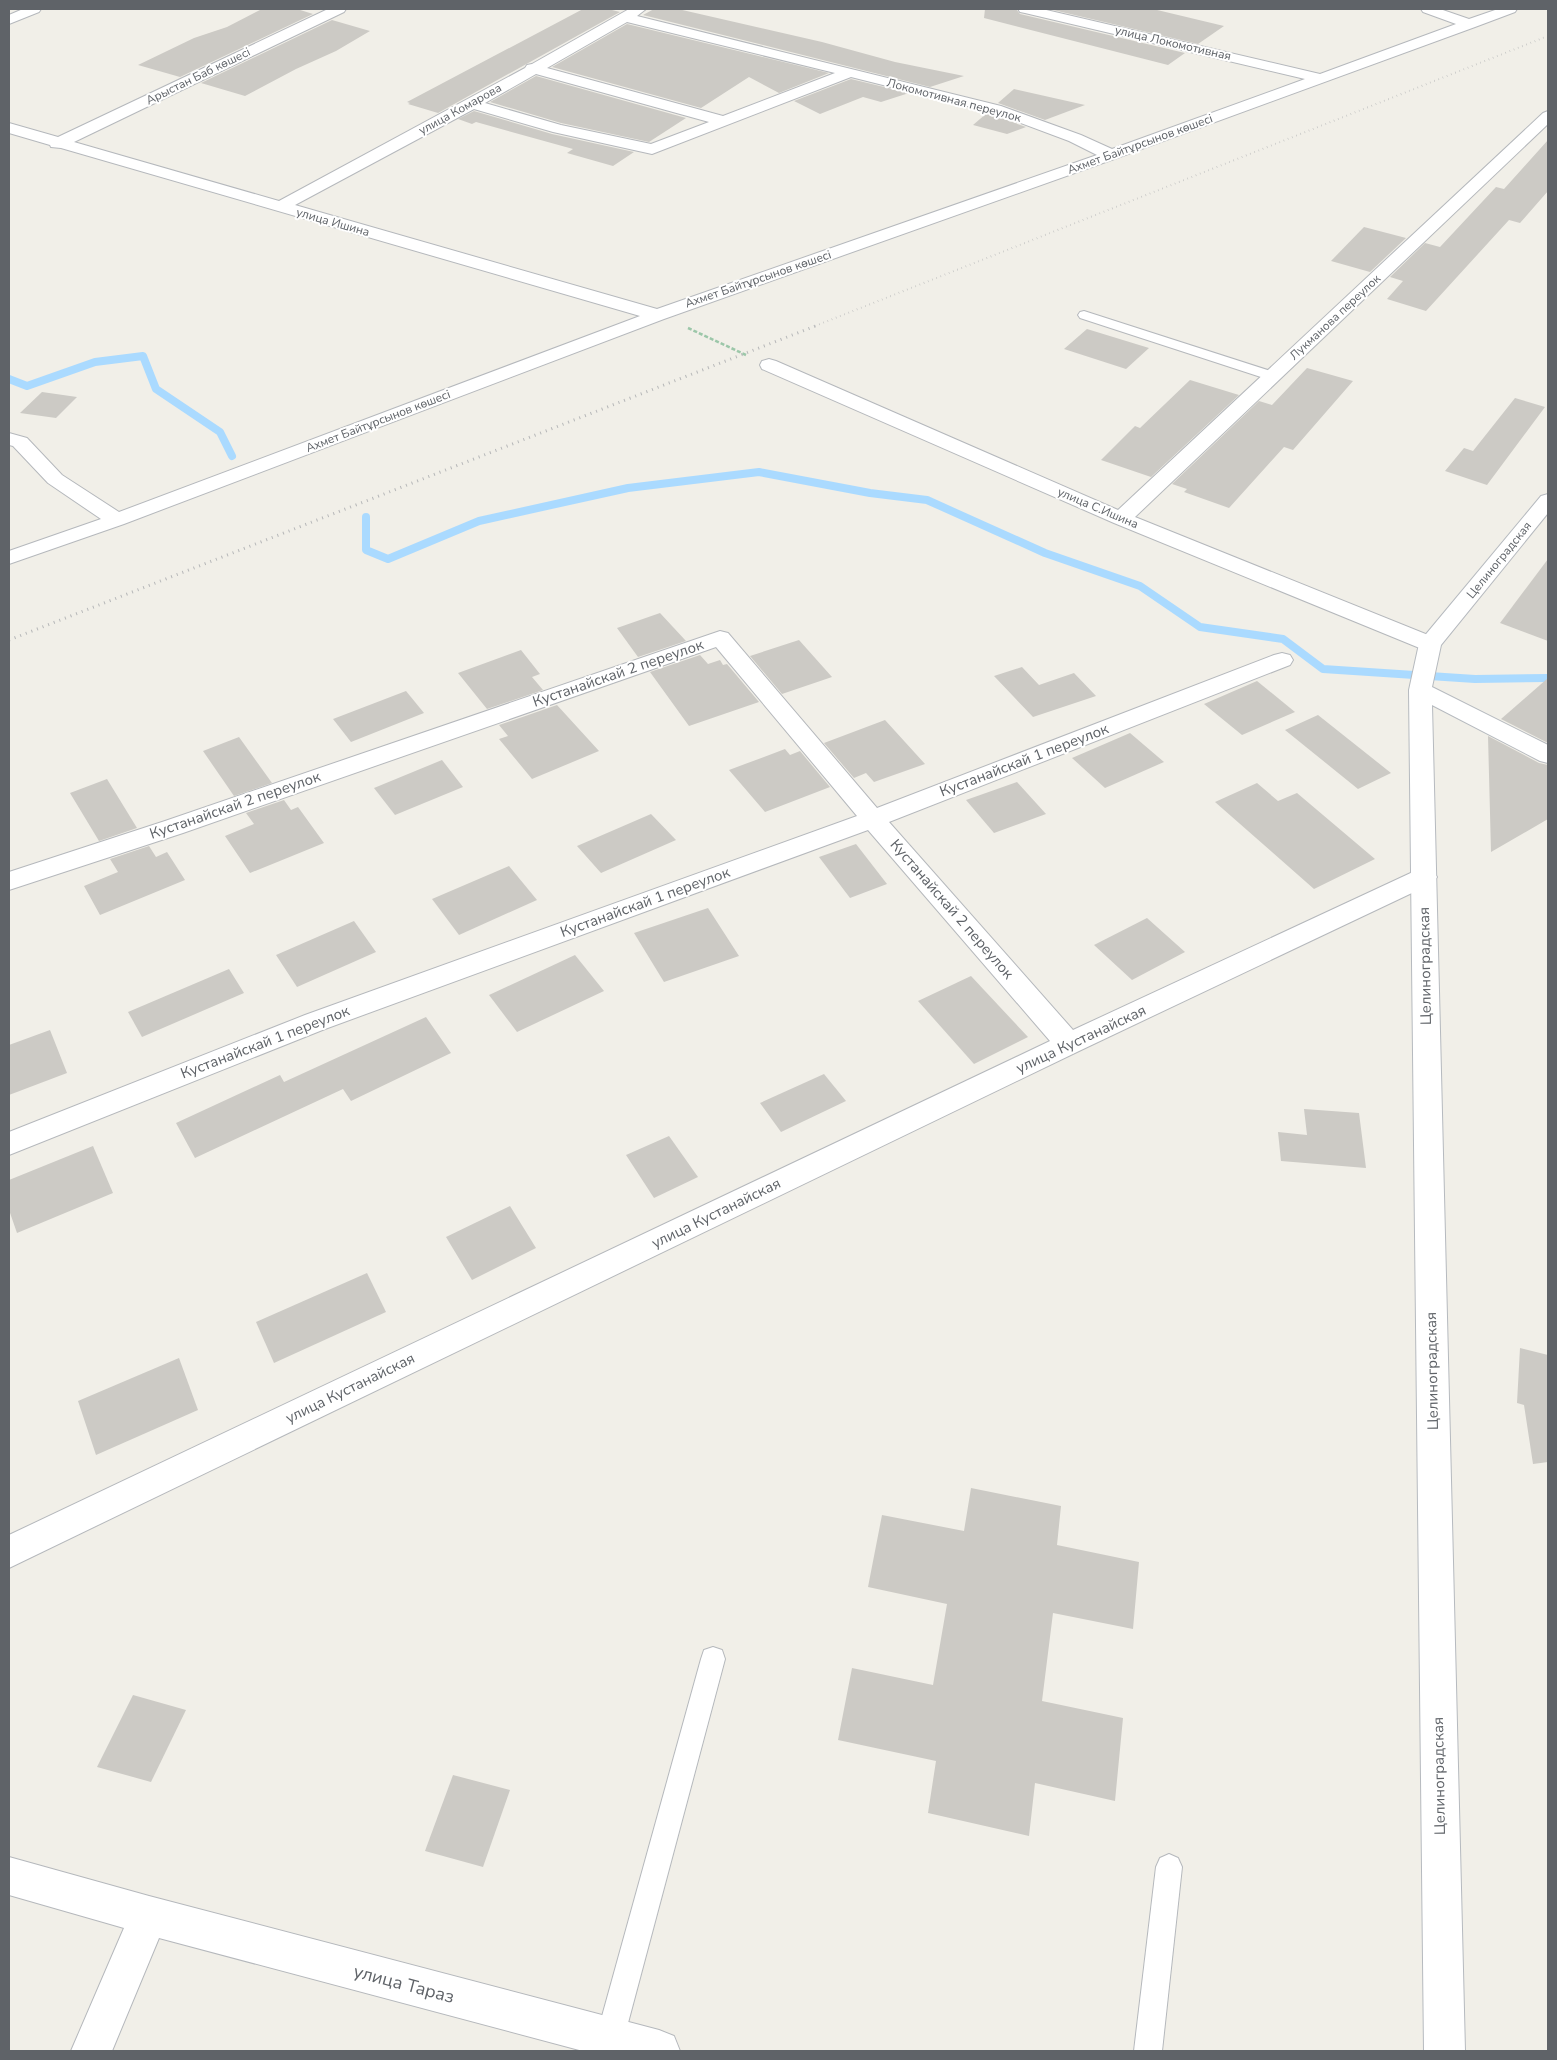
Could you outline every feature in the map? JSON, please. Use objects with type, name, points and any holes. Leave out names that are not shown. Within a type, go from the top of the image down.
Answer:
[{"type":"street","points":[[9,20],[34,9]]},
{"type":"street","name":"Арыстан Баб көшесі","points":[[57,144],[339,9]]},
{"type":"street","name":"улица Комарова","points":[[280,207],[472,104],[532,68],[639,9]]},
{"type":"street","name":"улица Локомотивная","points":[[1025,9],[1320,78]]},
{"type":"street","points":[[1428,9],[1470,24]]},
{"type":"street","name":"Ахмет Байтұрсынов көшесі","points":[[9,558],[117,520],[658,315],[1111,155],[1510,9]]},
{"type":"street","name":"Локомотивная переулок","points":[[625,16],[996,109],[1075,138],[1111,155]]},
{"type":"street","points":[[532,68],[724,121]]},
{"type":"street","points":[[472,104],[558,129],[652,149],[852,72]]},
{"type":"street","name":"Лукманова переулок","points":[[1121,519],[1548,116]]},
{"type":"street","name":"улица Ишина","points":[[9,128],[57,144],[658,315]]},
{"type":"street","name":"улица С.Ишина","points":[[769,365],[1121,519],[1430,644]]},
{"type":"street","points":[[9,439],[20,442],[55,478],[117,520]]},
{"type":"street","name":"Целиноградская","points":[[1444,2051],[1420,690],[1430,644],[1548,500]]},
{"type":"street","name":"Кустанайскай 2 переулок","points":[[9,881],[174,827],[720,638],[873,819],[1069,1044]]},
{"type":"street","name":"Кустанайскай 1 переулок","points":[[9,1144],[324,1018],[873,819],[1282,660]]},
{"type":"street","points":[[1420,690],[1548,755]]},
{"type":"street","name":"улица Кустанайская","points":[[9,1552],[1069,1044],[1424,877]]},
{"type":"street","name":"улица Тараз","points":[[9,1876],[149,1916],[659,2051]]},
{"type":"street","points":[[91,2051],[149,1916]]},
{"type":"lane","points":[[1084,315],[1272,376]]},
{"type":"lane","points":[[610,2038],[712,1658]]},
{"type":"lane","points":[[1148,2051],[1169,1867]]},
{"type":"path","points":[[658,315],[769,365]]},
{"type":"building","points":[[262,9],[297,9],[313,14],[180,77],[138,65],[194,38],[227,27]]},
{"type":"building","points":[[583,9],[608,9],[620,12],[438,113],[408,104],[410,103],[407,102]]},
{"type":"building","points":[[654,9],[678,9],[822,42],[895,62],[964,76],[930,87],[643,15]]},
{"type":"building","points":[[985,9],[1016,9],[1020,14],[1185,53],[1168,65],[984,18]]},
{"type":"building","points":[[1049,9],[1153,9],[1224,26],[1198,44]]},
{"type":"building","points":[[332,20],[370,31],[336,51],[296,69],[245,96],[201,83]]},
{"type":"building","points":[[627,24],[829,73],[779,93],[749,77],[701,108],[552,67]]},
{"type":"building","points":[[536,76],[686,118],[649,142],[561,123],[490,102]]},
{"type":"building","points":[[851,79],[909,93],[881,102],[863,97],[820,114],[794,101]]},
{"type":"building","points":[[1014,89],[1085,105],[1045,120],[998,103]]},
{"type":"building","points":[[474,111],[552,134],[634,152],[613,166],[567,153],[573,149],[476,122],[472,124],[458,119]]},
{"type":"building","points":[[987,113],[1026,127],[1007,134],[973,125]]},
{"type":"building","points":[[1548,140],[1548,191],[1520,223],[1509,220],[1426,311],[1387,299],[1403,281],[1390,277],[1425,243],[1440,247],[1496,187],[1504,189]]},
{"type":"building","points":[[1364,227],[1406,238],[1370,272],[1331,261]]},
{"type":"building","points":[[1087,329],[1149,348],[1126,369],[1064,349]]},
{"type":"building","points":[[1307,368],[1353,381],[1293,450],[1284,447],[1229,508],[1184,492],[1187,489],[1172,484],[1259,401],[1272,405]]},
{"type":"building","points":[[1190,380],[1239,395],[1151,477],[1101,460],[1135,426],[1140,428]]},
{"type":"building","points":[[42,392],[77,397],[56,418],[20,413]]},
{"type":"building","points":[[1515,398],[1545,407],[1487,485],[1445,471],[1464,448],[1473,451]]},
{"type":"building","points":[[1548,559],[1548,641],[1500,623]]},
{"type":"building","points":[[660,613],[686,641],[638,657],[617,628]]},
{"type":"building","points":[[799,640],[832,677],[782,694],[750,656]]},
{"type":"building","points":[[521,650],[540,674],[532,677],[543,690],[487,709],[458,673]]},
{"type":"building","points":[[700,655],[708,664],[720,660],[723,665],[727,664],[759,702],[689,726],[650,672]]},
{"type":"building","points":[[1022,667],[1039,685],[1074,673],[1096,696],[1033,717],[994,676]]},
{"type":"building","points":[[1548,678],[1548,743],[1501,719]]},
{"type":"building","points":[[1257,681],[1295,712],[1242,735],[1204,704]]},
{"type":"building","points":[[406,691],[424,713],[351,742],[333,719]]},
{"type":"building","points":[[557,705],[599,751],[532,779],[499,739],[508,736],[499,725]]},
{"type":"building","points":[[1318,715],[1391,773],[1358,789],[1285,730]]},
{"type":"building","points":[[885,720],[925,764],[874,782],[866,773],[854,778],[824,743]]},
{"type":"building","points":[[1130,733],[1164,762],[1105,788],[1072,758]]},
{"type":"building","points":[[1488,736],[1539,763],[1548,765],[1548,819],[1491,852]]},
{"type":"building","points":[[239,737],[272,783],[234,796],[203,751]]},
{"type":"building","points":[[785,749],[790,755],[800,751],[830,787],[765,812],[729,770]]},
{"type":"building","points":[[442,760],[463,787],[395,815],[374,788]]},
{"type":"building","points":[[107,779],[137,828],[99,841],[70,793]]},
{"type":"building","points":[[1017,782],[1046,814],[994,833],[966,800]]},
{"type":"building","points":[[1257,783],[1278,801],[1297,793],[1375,859],[1314,889],[1215,802]]},
{"type":"building","points":[[284,800],[291,810],[298,807],[324,843],[250,873],[225,836],[254,824],[246,813]]},
{"type":"building","points":[[651,814],[676,840],[601,873],[577,846]]},
{"type":"building","points":[[856,844],[887,884],[850,898],[819,857]]},
{"type":"building","points":[[149,846],[156,857],[167,852],[185,880],[100,915],[84,886],[118,872],[110,859]]},
{"type":"building","points":[[509,866],[537,900],[459,935],[432,899]]},
{"type":"building","points":[[708,908],[739,956],[664,982],[634,933]]},
{"type":"building","points":[[1147,918],[1185,952],[1132,980],[1094,945]]},
{"type":"building","points":[[354,921],[376,952],[297,987],[276,955]]},
{"type":"building","points":[[575,955],[604,991],[517,1032],[489,995]]},
{"type":"building","points":[[229,969],[244,993],[142,1037],[128,1012]]},
{"type":"building","points":[[971,976],[1028,1037],[974,1064],[918,1001]]},
{"type":"building","points":[[426,1017],[451,1053],[351,1101],[343,1089],[195,1158],[176,1123],[280,1075],[284,1082]]},
{"type":"building","points":[[50,1030],[67,1073],[9,1095],[9,1045]]},
{"type":"building","points":[[824,1074],[846,1101],[781,1132],[760,1103]]},
{"type":"building","points":[[1304,1109],[1359,1113],[1366,1168],[1281,1161],[1278,1132],[1307,1135]]},
{"type":"building","points":[[669,1136],[698,1177],[654,1198],[626,1155]]},
{"type":"building","points":[[93,1146],[113,1193],[17,1233],[9,1210],[9,1180]]},
{"type":"building","points":[[510,1206],[536,1248],[472,1280],[446,1237]]},
{"type":"building","points":[[367,1273],[386,1312],[274,1363],[256,1322]]},
{"type":"building","points":[[1520,1348],[1548,1355],[1548,1462],[1533,1464],[1524,1405],[1517,1403]]},
{"type":"building","points":[[179,1358],[198,1410],[96,1455],[78,1401]]},
{"type":"building","points":[[971,1488],[1061,1506],[1057,1545],[1139,1562],[1133,1629],[1053,1613],[1042,1701],[1123,1718],[1115,1801],[1035,1783],[1029,1836],[928,1813],[936,1761],[838,1740],[852,1668],[933,1685],[947,1604],[868,1587],[882,1515],[964,1531]]},
{"type":"building","points":[[133,1695],[186,1710],[151,1782],[97,1767]]},
{"type":"building","points":[[453,1775],[510,1790],[483,1867],[425,1851]]},
{"type":"waterway","points":[[9,379],[27,386],[95,362],[143,356],[156,389],[220,432],[232,456]]},
{"type":"waterway","points":[[366,517],[366,550],[388,559],[479,521],[628,488],[759,472],[870,493],[927,500],[1045,553],[1140,586],[1200,627],[1283,639],[1323,669],[1475,679],[1548,678]]},
{"type":"railway","points":[[815,326],[1548,36]]},
{"type":"railway","points":[[9,640],[818,325]]}]
